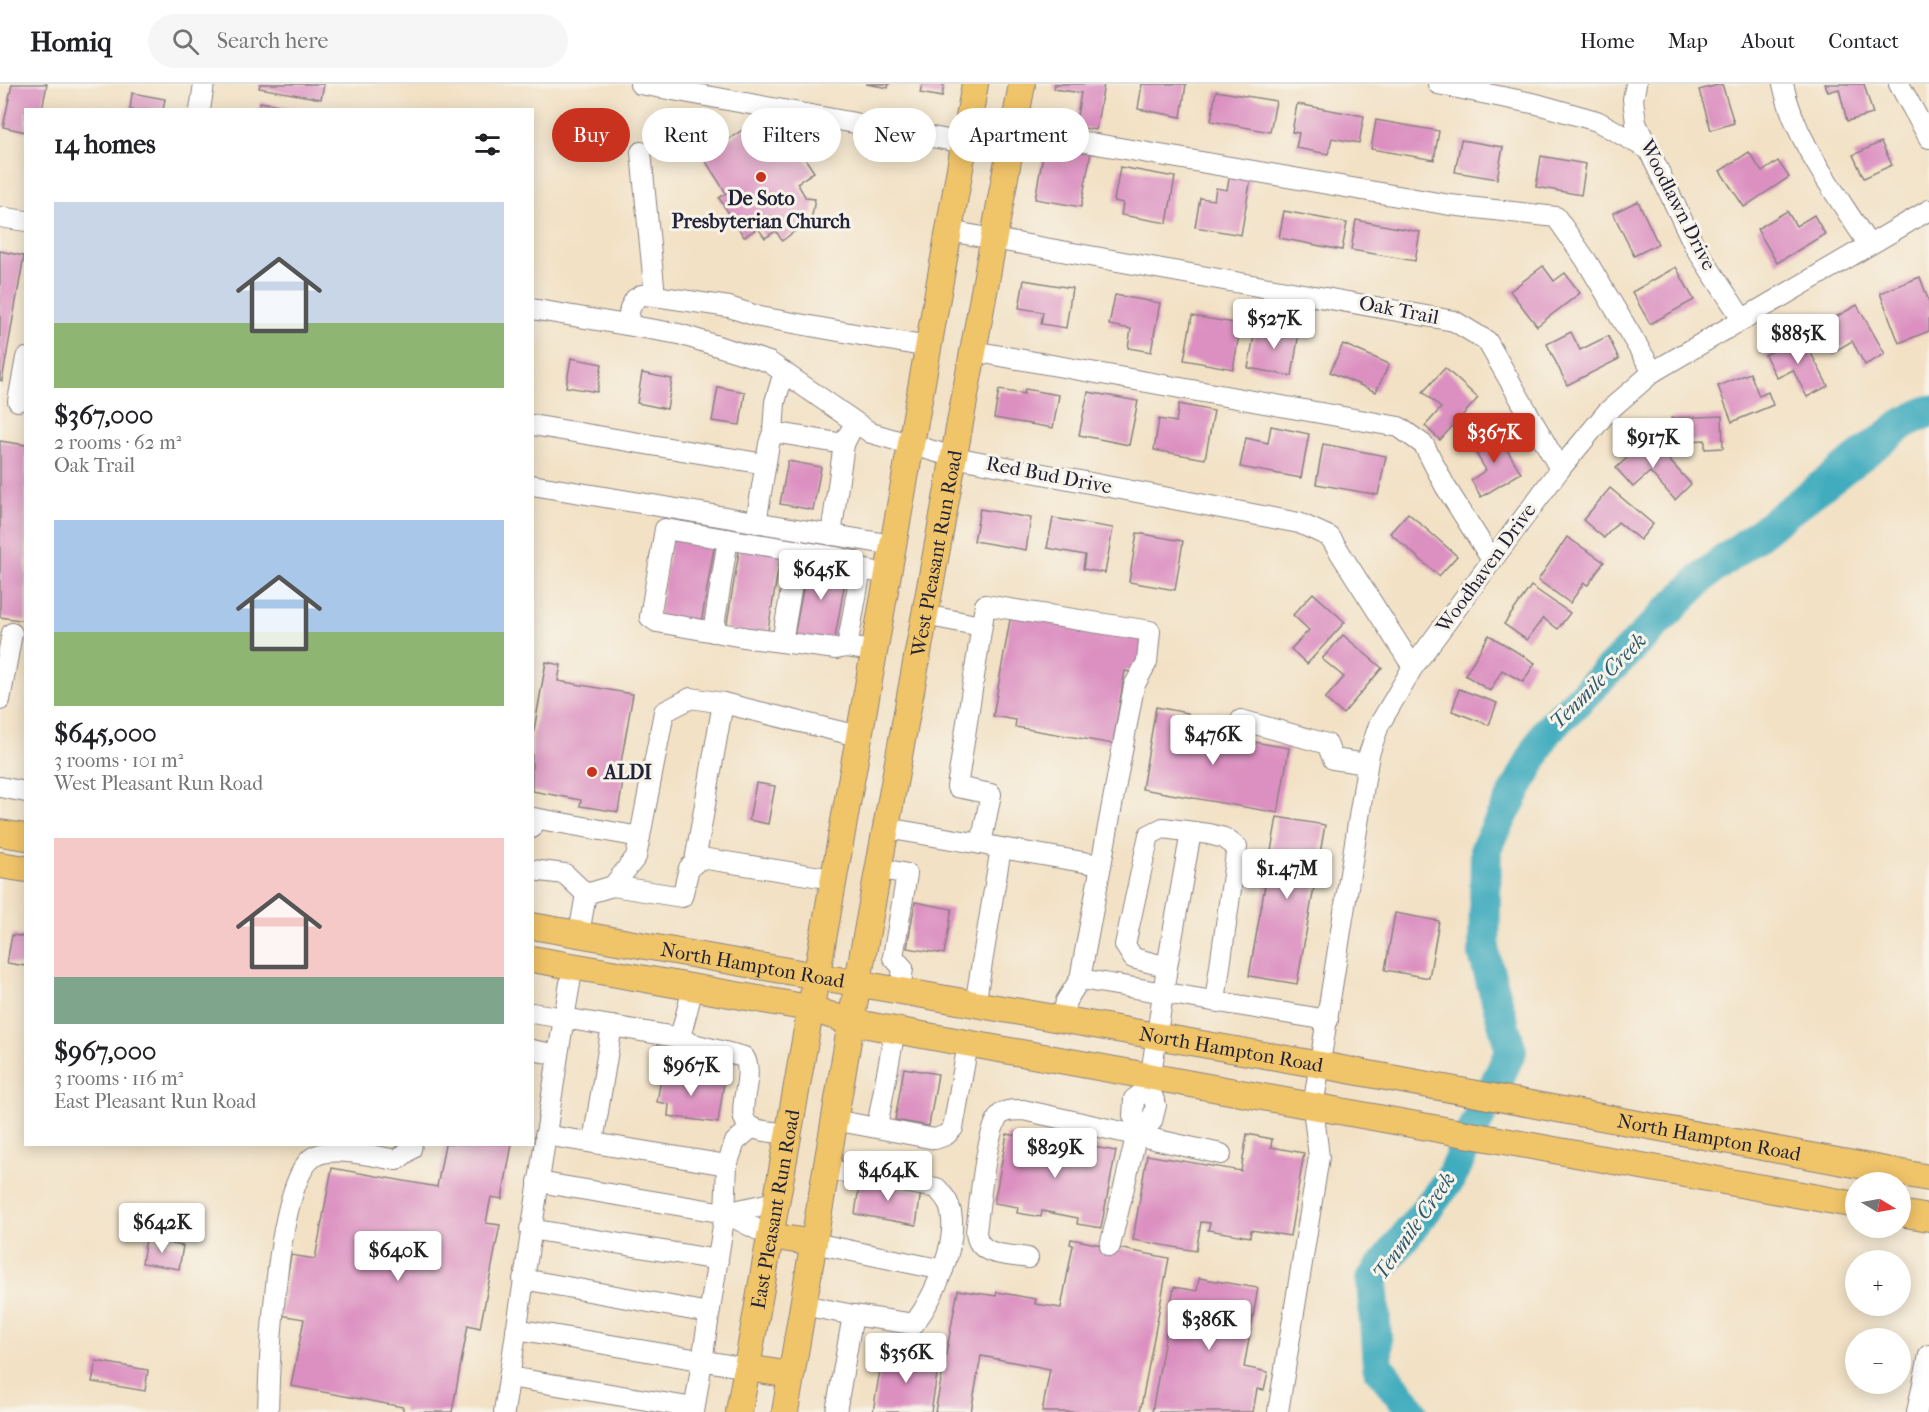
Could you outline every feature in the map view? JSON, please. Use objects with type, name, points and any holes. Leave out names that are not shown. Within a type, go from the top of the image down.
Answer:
[{"type":"main road","points":[[971,108],[975,84]]},
{"type":"main road","name":"West Pleasant Run Road","points":[[1017,108],[1022,84]]},
{"type":"main road","points":[[809,1008],[962,162]]},
{"type":"main road","name":"West Pleasant Run Road","points":[[851,1022],[1007,162]]},
{"type":"main road","points":[[0,833],[24,837]]},
{"type":"main road","points":[[0,865],[24,869]]},
{"type":"main road","name":"North Hampton Road","points":[[534,926],[1321,1065],[1929,1178]]},
{"type":"main road","points":[[573,966],[579,934]]},
{"type":"main road","name":"North Hampton Road","points":[[534,959],[809,1008],[851,1022],[968,1044],[1150,1083],[1313,1107],[1845,1203]]},
{"type":"main road","name":"East Pleasant Run Road","points":[[740,1412],[809,1008]]},
{"type":"main road","points":[[785,1412],[851,1022]]},
{"type":"main road","points":[[1911,1215],[1929,1218]]},
{"type":"main road","points":[[770,1236],[813,1243]]},
{"type":"main road","points":[[747,1368],[791,1376]]},
{"type":"street","points":[[200,108],[204,84]]},
{"type":"street","points":[[640,84],[948,140]]},
{"type":"street","points":[[1438,84],[1537,104],[1597,121],[1651,151]]},
{"type":"street","name":"Woodlawn Drive","points":[[1636,84],[1633,99],[1636,123],[1695,247],[1743,320]]},
{"type":"street","points":[[1783,84],[1788,108],[1819,168],[1869,244]]},
{"type":"street","points":[[1899,84],[1929,138]]},
{"type":"street","points":[[1089,143],[1450,205],[1556,216],[1586,260],[1653,372]]},
{"type":"street","points":[[641,152],[655,296]]},
{"type":"street","name":"Woodhaven Drive","points":[[1278,1412],[1319,1157],[1313,1107],[1367,764],[1379,726],[1413,667],[1560,468],[1607,412],[1653,372],[1929,210]]},
{"type":"street","points":[[0,217],[24,221]]},
{"type":"street","name":"Oak Trail","points":[[949,231],[1454,321],[1487,341],[1560,468]]},
{"type":"street","points":[[627,325],[630,308],[642,295],[729,307],[760,317],[928,347]]},
{"type":"street","name":"Red Bud Drive","points":[[534,309],[679,334],[769,362],[871,433],[954,457],[1299,523],[1330,537],[1413,667]]},
{"type":"street","points":[[973,351],[1399,427],[1424,445],[1445,486],[1492,560]]},
{"type":"street","points":[[14,400],[24,365]]},
{"type":"street","points":[[756,523],[765,464],[773,432],[776,402],[784,372]]},
{"type":"street","points":[[831,535],[844,444],[855,421]]},
{"type":"street","points":[[534,425],[765,464]]},
{"type":"street","points":[[773,432],[844,444]]},
{"type":"street","points":[[534,485],[892,545]]},
{"type":"street","points":[[665,507],[665,529],[650,617],[657,622],[782,642],[874,651]]},
{"type":"street","points":[[665,529],[854,561],[861,569],[887,574]]},
{"type":"street","points":[[713,632],[728,539]]},
{"type":"street","points":[[782,642],[798,550]]},
{"type":"street","points":[[847,647],[861,569]]},
{"type":"street","points":[[981,844],[991,794],[957,788],[985,605],[1150,631],[1147,662],[1134,686],[1080,979],[1066,1001],[1062,1020]]},
{"type":"street","points":[[925,615],[981,626]]},
{"type":"street","points":[[0,700],[13,633]]},
{"type":"street","points":[[613,886],[636,857],[664,712],[691,698],[723,703],[858,736]]},
{"type":"street","points":[[695,861],[723,703]]},
{"type":"street","points":[[1240,720],[1327,744],[1333,759],[1367,764]]},
{"type":"street","points":[[0,787],[24,792]]},
{"type":"street","points":[[534,818],[640,837]]},
{"type":"street","points":[[886,828],[1101,866]]},
{"type":"street","points":[[1167,967],[1133,958],[1125,945],[1149,835],[1163,828],[1224,838],[1237,847],[1215,1001]]},
{"type":"street","points":[[1110,1246],[1137,1130],[1152,1121],[1156,1105],[1150,1083],[1167,967],[1191,832]]},
{"type":"street","points":[[975,1005],[1001,848]]},
{"type":"street","points":[[586,894],[613,886],[682,897],[689,868],[701,858],[832,879]]},
{"type":"street","points":[[878,868],[907,874],[893,957],[903,968],[900,991]]},
{"type":"street","points":[[534,870],[565,874],[586,894]]},
{"type":"street","points":[[579,934],[586,894]]},
{"type":"street","points":[[504,1412],[530,1229],[573,966]]},
{"type":"street","points":[[1080,979],[1328,1020]]},
{"type":"street","points":[[676,1037],[682,1030],[693,988]]},
{"type":"street","points":[[534,1012],[676,1037],[693,1044],[744,1057],[748,1063],[749,1072],[743,1111],[745,1122],[752,1128],[788,1134]]},
{"type":"street","points":[[593,1142],[612,1026]]},
{"type":"street","points":[[877,1128],[895,1030]]},
{"type":"street","points":[[834,1120],[935,1139],[946,1135],[953,1128],[968,1044]]},
{"type":"street","points":[[534,1050],[558,1055]]},
{"type":"street","points":[[1028,1258],[982,1250],[977,1243],[976,1232],[989,1138],[996,1119],[1002,1113],[1023,1110],[1137,1130],[1221,1154]]},
{"type":"street","points":[[509,1377],[631,1405],[694,1410],[725,1213],[727,1166],[735,1142],[752,1128]]},
{"type":"street","points":[[545,1135],[727,1166]]},
{"type":"street","points":[[268,1412],[270,1342],[278,1268],[294,1186],[301,1171],[312,1158],[329,1151],[397,1160],[412,1146]]},
{"type":"street","points":[[803,1305],[914,1324],[928,1304],[943,1270],[952,1225],[948,1203],[937,1188],[826,1169]]},
{"type":"street","points":[[538,1182],[725,1213],[770,1236]]},
{"type":"street","points":[[725,1213],[776,1202]]},
{"type":"street","points":[[530,1229],[717,1260]]},
{"type":"street","points":[[813,1243],[943,1270]]},
{"type":"street","points":[[523,1279],[709,1313]]},
{"type":"street","points":[[836,1412],[853,1315]]},
{"type":"street","points":[[516,1329],[747,1368]]},
{"type":"street","points":[[1917,1412],[1929,1355]]},
{"type":"building","points":[[12,84],[47,84],[42,108],[24,108],[24,132],[3,127]]},
{"type":"building","points":[[260,84],[324,84],[321,99],[259,88]]},
{"type":"building","points":[[866,84],[889,84],[888,88]]},
{"type":"building","points":[[922,84],[944,84],[942,97],[920,93]]},
{"type":"building","points":[[1055,84],[1104,84],[1096,130],[1089,129],[1089,108],[1078,108],[1081,93],[1054,89]]},
{"type":"building","points":[[1142,84],[1186,84],[1181,117],[1138,109]]},
{"type":"building","points":[[1722,84],[1734,123],[1711,130],[1699,90]]},
{"type":"building","points":[[1825,84],[1864,84],[1873,114],[1847,121],[1839,89],[1828,92]]},
{"type":"building","points":[[1216,91],[1276,101],[1270,132],[1211,121]]},
{"type":"building","points":[[132,93],[165,99],[163,108],[130,108]]},
{"type":"building","points":[[260,102],[295,108],[259,108]]},
{"type":"building","points":[[1297,104],[1364,116],[1359,143],[1332,138],[1328,154],[1296,148],[1299,133],[1292,132]]},
{"type":"building","points":[[1376,120],[1439,131],[1434,160],[1371,149]]},
{"type":"building","name":"De Soto Presbyterian Church","points":[[741,131],[741,162],[807,162],[814,172],[797,183],[806,198],[815,199],[810,227],[803,225],[782,241],[776,231],[765,238],[758,228],[744,237],[719,198],[726,193],[706,162],[729,162],[729,139]]},
{"type":"building","points":[[1461,140],[1503,147],[1497,179],[1455,172]]},
{"type":"building","points":[[1881,142],[1892,165],[1864,178],[1853,155]]},
{"type":"building","points":[[1089,152],[1091,152],[1081,207],[1035,199],[1042,162],[1089,162]]},
{"type":"building","points":[[1749,152],[1762,172],[1778,161],[1789,177],[1744,207],[1720,171]]},
{"type":"building","points":[[1541,156],[1586,164],[1581,195],[1536,187]]},
{"type":"building","points":[[1120,167],[1175,177],[1167,223],[1121,215],[1123,203],[1114,201]]},
{"type":"building","points":[[1230,174],[1251,178],[1241,235],[1195,227],[1200,198],[1214,200],[1216,188],[1227,190]]},
{"type":"building","points":[[1638,201],[1658,244],[1634,256],[1613,213]]},
{"type":"building","points":[[1284,211],[1347,223],[1342,250],[1279,238]]},
{"type":"building","points":[[1787,211],[1796,226],[1814,215],[1825,234],[1777,263],[1757,229]]},
{"type":"building","points":[[1356,220],[1420,232],[1415,261],[1351,250]]},
{"type":"building","points":[[0,251],[24,256],[2,381],[0,380]]},
{"type":"building","points":[[1543,266],[1554,281],[1565,273],[1580,293],[1537,326],[1510,291]]},
{"type":"building","points":[[1676,267],[1694,300],[1650,324],[1632,292]]},
{"type":"building","points":[[1920,277],[1929,302],[1929,331],[1899,343],[1880,293]]},
{"type":"building","points":[[1024,280],[1072,288],[1066,328],[1041,324],[1043,312],[1019,308]]},
{"type":"building","points":[[1115,295],[1160,303],[1151,352],[1128,348],[1131,329],[1109,325]]},
{"type":"building","points":[[1857,305],[1885,354],[1865,365],[1852,341],[1832,353],[1818,327]]},
{"type":"building","points":[[1192,316],[1241,324],[1233,369],[1184,360]]},
{"type":"building","points":[[1256,325],[1299,332],[1292,376],[1248,368]]},
{"type":"building","points":[[1571,332],[1580,350],[1608,336],[1619,359],[1567,385],[1547,344]]},
{"type":"building","points":[[1802,336],[1828,386],[1807,397],[1793,370],[1777,378],[1765,355]]},
{"type":"building","points":[[1343,344],[1389,364],[1376,392],[1330,372]]},
{"type":"building","points":[[571,358],[602,364],[597,392],[566,387]]},
{"type":"building","points":[[1445,368],[1478,398],[1440,440],[1425,426],[1441,408],[1423,392]]},
{"type":"building","points":[[642,373],[672,379],[667,409],[637,403]]},
{"type":"building","points":[[1750,373],[1759,396],[1768,392],[1773,405],[1732,422],[1718,386]]},
{"type":"building","points":[[718,387],[745,392],[740,425],[712,421]]},
{"type":"building","points":[[1025,389],[1059,395],[1053,428],[994,418],[999,390],[1024,394]]},
{"type":"building","points":[[1088,392],[1138,401],[1129,445],[1079,435]]},
{"type":"building","points":[[1179,404],[1214,411],[1205,459],[1154,450],[1159,419],[1176,422]]},
{"type":"building","points":[[1722,416],[1723,448],[1705,449],[1705,440],[1672,442],[1671,418]]},
{"type":"building","points":[[1271,426],[1309,434],[1301,478],[1240,467],[1246,438],[1268,443]]},
{"type":"building","points":[[1496,431],[1521,473],[1481,497],[1471,480],[1486,470],[1471,445]]},
{"type":"building","points":[[1649,438],[1691,484],[1675,500],[1650,472],[1633,487],[1616,468]]},
{"type":"building","points":[[0,441],[24,445],[24,621],[0,617]]},
{"type":"building","points":[[1323,444],[1386,456],[1378,495],[1316,484]]},
{"type":"building","points":[[788,461],[821,467],[813,510],[780,504]]},
{"type":"building","points":[[1610,488],[1653,524],[1640,540],[1618,522],[1604,538],[1583,520]]},
{"type":"building","points":[[980,509],[1031,518],[1026,550],[974,541]]},
{"type":"building","points":[[1408,513],[1457,556],[1439,576],[1390,533]]},
{"type":"building","points":[[1053,518],[1113,528],[1105,573],[1083,569],[1085,555],[1047,548]]},
{"type":"building","points":[[1137,533],[1183,541],[1175,590],[1129,582]]},
{"type":"building","points":[[672,535],[715,542],[701,624],[658,617]]},
{"type":"building","points":[[1567,537],[1604,562],[1588,585],[1584,583],[1570,603],[1538,580]]},
{"type":"building","points":[[740,546],[781,553],[767,636],[726,629]]},
{"type":"building","points":[[809,558],[848,565],[834,643],[794,636]]},
{"type":"building","points":[[1531,586],[1570,613],[1558,629],[1543,618],[1527,640],[1504,624]]},
{"type":"building","points":[[1313,593],[1345,622],[1307,664],[1291,649],[1309,630],[1293,615]]},
{"type":"building","points":[[1011,614],[1146,638],[1140,674],[1125,671],[1113,744],[1015,727],[1016,720],[993,716]]},
{"type":"building","points":[[1343,635],[1382,668],[1343,714],[1325,699],[1344,677],[1322,659]]},
{"type":"building","points":[[1489,635],[1535,663],[1523,682],[1502,670],[1490,691],[1465,675]]},
{"type":"building","points":[[546,662],[561,665],[558,681],[633,694],[619,774],[624,775],[618,812],[580,806],[581,800],[534,791],[534,730]]},
{"type":"building","points":[[1459,689],[1497,703],[1489,725],[1452,711]]},
{"type":"building","points":[[1156,707],[1188,713],[1185,730],[1289,748],[1278,813],[1142,789]]},
{"type":"building","points":[[756,783],[775,786],[768,824],[749,820]]},
{"type":"building","points":[[1277,817],[1325,825],[1297,984],[1249,976]]},
{"type":"building","points":[[915,902],[952,909],[944,954],[907,948]]},
{"type":"building","points":[[1395,913],[1439,921],[1429,978],[1385,970]]},
{"type":"building","points":[[12,935],[24,937],[24,966],[7,963]]},
{"type":"building","points":[[904,1068],[938,1074],[929,1126],[895,1120]]},
{"type":"building","points":[[662,1073],[724,1082],[718,1123],[668,1116],[669,1104],[657,1102]]},
{"type":"building","points":[[1007,1134],[1093,1150],[1094,1147],[1116,1151],[1101,1228],[1077,1224],[1078,1218],[1042,1211],[1041,1217],[1017,1213],[1018,1207],[994,1203]]},
{"type":"building","points":[[1247,1134],[1272,1139],[1271,1147],[1304,1153],[1290,1236],[1251,1230],[1250,1237],[1208,1230],[1210,1223],[1201,1222],[1196,1251],[1133,1240],[1147,1155],[1241,1171]]},
{"type":"building","points":[[445,1146],[512,1146],[502,1199],[491,1197],[486,1223],[500,1225],[480,1328],[468,1325],[452,1412],[403,1412],[403,1407],[291,1386],[304,1319],[280,1315],[291,1255],[315,1259],[332,1168],[437,1187]]},
{"type":"building","points":[[860,1180],[921,1191],[916,1225],[855,1214]]},
{"type":"building","points":[[146,1239],[183,1246],[179,1269],[142,1263]]},
{"type":"building","points":[[1071,1239],[1169,1258],[1140,1412],[1042,1412],[1050,1369],[981,1356],[971,1412],[935,1412],[958,1290],[996,1296],[997,1292],[1036,1299],[1035,1304],[1061,1308],[1073,1245],[1070,1244]]},
{"type":"building","points":[[1199,1278],[1258,1288],[1244,1367],[1268,1372],[1264,1390],[1257,1389],[1253,1412],[1152,1412],[1174,1287],[1197,1291]]},
{"type":"building","points":[[883,1352],[939,1362],[931,1412],[873,1412]]},
{"type":"building","points":[[96,1361],[148,1370],[145,1391],[92,1382]]},
{"type":"waterway","name":"Tenmile Creek","points":[[1413,1412],[1378,1366],[1372,1279],[1450,1179],[1511,1051],[1484,955],[1486,848],[1546,732],[1706,574],[1904,423],[1929,411]]},
{"type":"place","name":"De Soto Presbyterian Church","points":[[761,177]]},
{"type":"place","name":"ALDI","points":[[592,772]]}]
